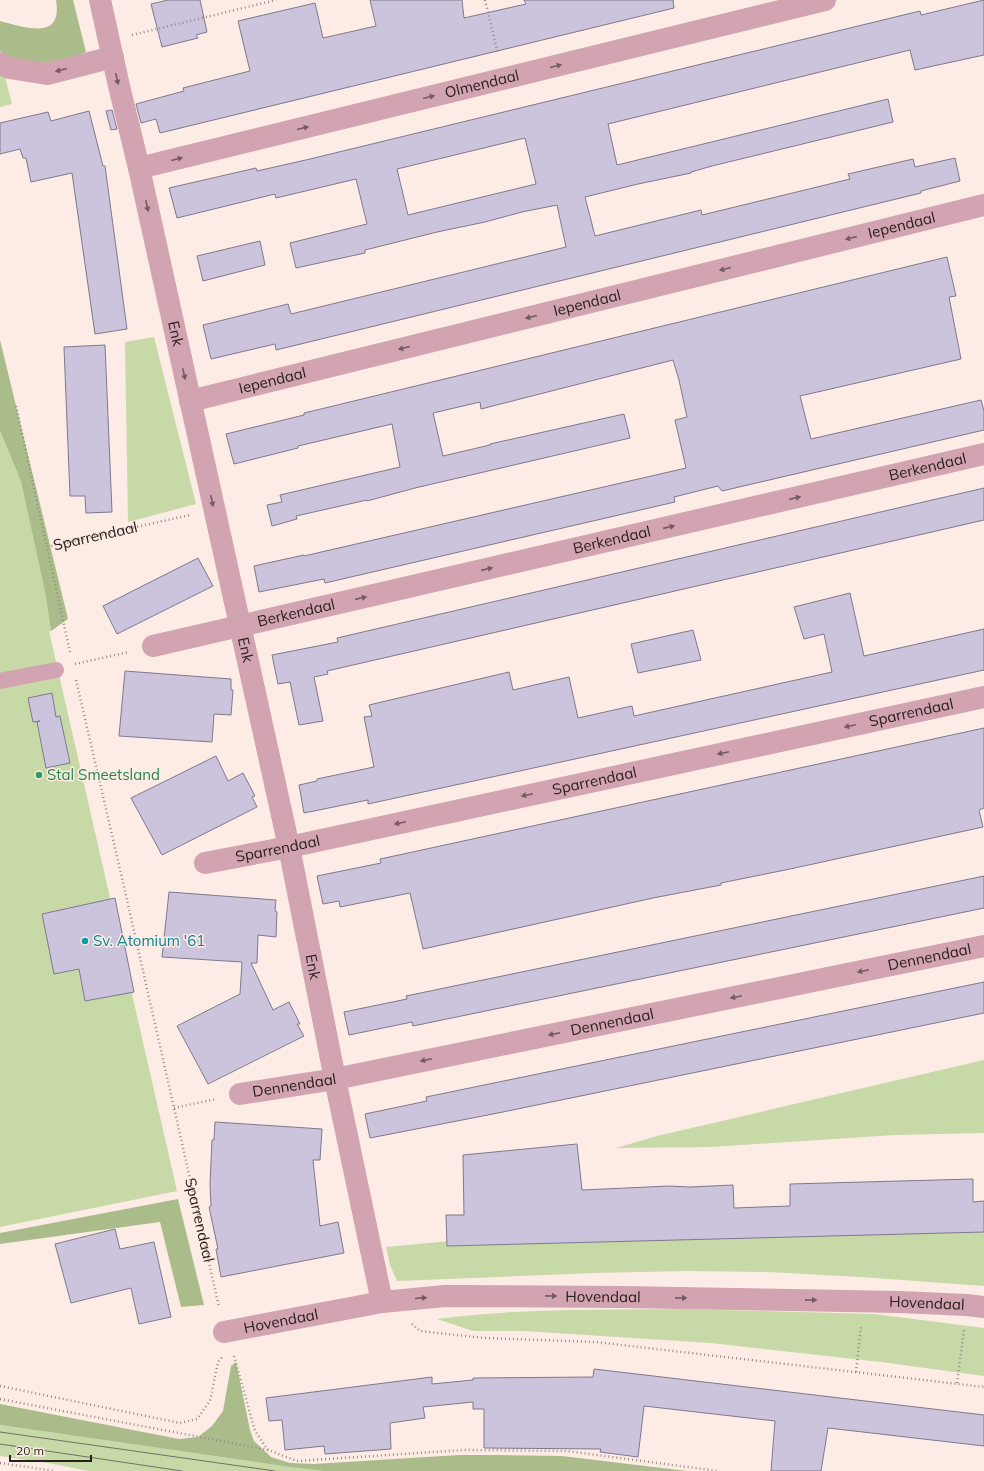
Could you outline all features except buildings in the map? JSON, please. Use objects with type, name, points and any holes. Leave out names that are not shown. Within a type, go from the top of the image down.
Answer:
[{"type":"street","name":"Enk","points":[[100,0],[110,49],[139,168],[289,847],[335,1079],[382,1302]]},
{"type":"street","name":"Olmendaal","points":[[139,168],[825,0]]},
{"type":"street","points":[[0,63],[9,68],[47,74],[110,49]]},
{"type":"street","name":"Iependaal","points":[[190,401],[984,205]]},
{"type":"street","name":"Berkendaal","points":[[241,626],[984,454]]},
{"type":"street","points":[[153,646],[241,626]]},
{"type":"street","name":"Sparrendaal","points":[[205,863],[289,847],[984,697]]},
{"type":"street","name":"Dennendaal","points":[[240,1094],[335,1079],[984,946]]},
{"type":"street","name":"Hovendaal","points":[[226,1341],[382,1302],[445,1296],[863,1301],[976,1306]]},
{"type":"lane","points":[[0,681],[56,670]]},
{"type":"path","points":[[110,49],[276,0]]},
{"type":"path","points":[[485,0],[505,79]]},
{"type":"path","points":[[16,406],[48,547]]},
{"type":"path","name":"Sparrendaal","points":[[214,509],[48,547],[72,665],[92,743],[226,1341]]},
{"type":"path","points":[[56,670],[153,646]]},
{"type":"path","points":[[174,1108],[240,1094]]},
{"type":"path","points":[[856,1372],[863,1301]]},
{"type":"path","points":[[382,1302],[420,1331],[484,1338],[596,1342],[984,1387]]},
{"type":"path","points":[[957,1383],[976,1306]]},
{"type":"path","points":[[0,1386],[180,1423],[197,1419],[210,1401],[218,1362],[226,1341]]},
{"type":"path","points":[[233,1352],[255,1431],[268,1450]]},
{"type":"path","points":[[0,1399],[268,1450],[297,1461],[463,1450],[567,1451],[718,1471]]},
{"type":"path","points":[[0,1463],[54,1471]]},
{"type":"green space","points":[[56,0],[73,0],[86,52],[60,61],[32,63],[23,62],[12,58],[0,51],[0,21],[30,28],[48,27],[54,22],[57,13]]},
{"type":"green space","points":[[0,74],[5,77],[12,104],[0,107]]},
{"type":"green space","points":[[154,337],[196,504],[128,522],[125,342]]},
{"type":"green space","points":[[0,340],[68,619],[51,631],[45,592],[21,482],[0,430]]},
{"type":"green space","points":[[0,414],[8,450],[21,482],[45,592],[51,631],[49,631],[177,1191],[0,1227]]},
{"type":"green space","points":[[984,1060],[984,1133],[894,1135],[711,1147],[616,1148],[657,1136]]},
{"type":"green space","points":[[178,1199],[204,1305],[181,1307],[160,1222],[0,1244],[0,1233]]},
{"type":"green space","points":[[984,1226],[984,1286],[769,1272],[688,1271],[593,1273],[397,1281],[390,1265],[386,1247],[450,1241]]},
{"type":"green space","points":[[685,1309],[874,1314],[984,1328],[984,1376],[881,1362],[711,1343],[524,1331],[473,1331],[437,1319],[468,1315],[530,1311]]},
{"type":"green space","points":[[236,1362],[250,1430],[254,1441],[271,1457],[290,1463],[314,1464],[459,1455],[562,1456],[687,1471],[323,1471],[0,1425],[0,1404],[179,1439],[198,1437],[212,1426],[223,1411],[231,1366]]},
{"type":"green space","points":[[0,1425],[323,1471],[88,1471],[0,1456]]},
{"type":"tram line","points":[[0,1432],[275,1471]]},
{"type":"tram line","points":[[0,1444],[182,1471]]},
{"type":"place","name":"Stal Smeetsland","points":[[39,775]]},
{"type":"place","name":"Sv. Atomium '61","points":[[85,941]]}]
